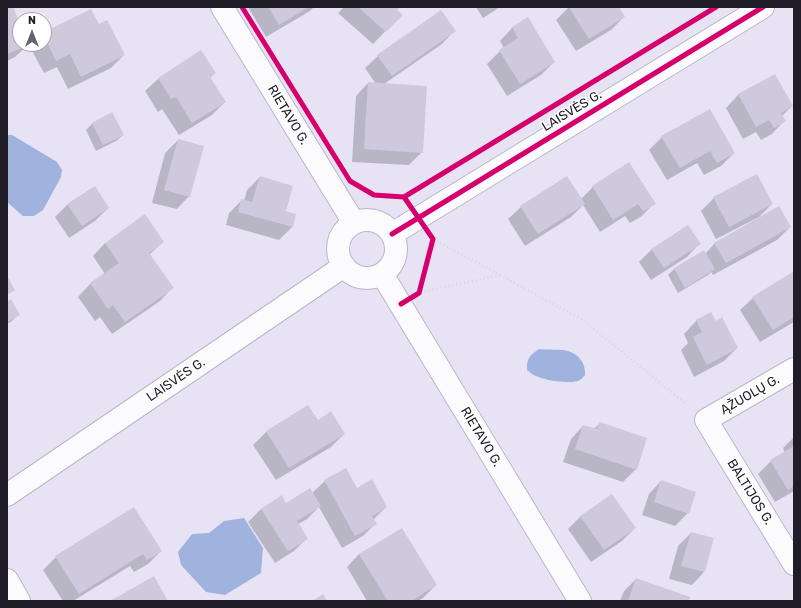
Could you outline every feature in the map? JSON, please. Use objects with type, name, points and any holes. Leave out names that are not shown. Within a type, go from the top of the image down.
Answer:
[{"type":"street","name":"RIETAVO G.","points":[[222,7],[354,223]]},
{"type":"street","name":"LAISVĖS G.","points":[[392,234],[763,7]]},
{"type":"street","points":[[371,221],[379,223],[386,227],[392,234],[396,248],[395,256],[393,263],[382,274],[366,278],[350,272],[344,266],[340,257],[339,248],[341,238],[346,229],[354,223],[371,221]]},
{"type":"street","name":"LAISVĖS G.","points":[[7,495],[344,266]]},
{"type":"street","name":"RIETAVO G.","points":[[382,274],[580,601]]},
{"type":"street","name":"ĄŽUOLŲ G.","points":[[706,420],[794,369]]},
{"type":"street","name":"BALTIJOS G.","points":[[706,420],[794,564]]},
{"type":"street","points":[[7,580],[19,601]]},
{"type":"path","points":[[433,239],[582,320],[706,420]]},
{"type":"path","points":[[419,293],[500,275]]},
{"type":"water","points":[[7,135],[12,135],[57,162],[62,170],[61,177],[43,210],[34,216],[23,216],[7,202]]},
{"type":"water","points":[[539,349],[566,350],[572,352],[583,363],[585,375],[580,380],[563,382],[549,380],[532,374],[527,370],[527,363],[531,356]]},
{"type":"water","points":[[244,518],[263,548],[261,573],[225,595],[206,592],[181,565],[178,552],[192,534],[209,533],[224,521]]},
{"type":"building","points":[[7,7],[13,7],[15,12],[12,12],[12,52],[7,54]]},
{"type":"building","points":[[268,7],[309,7],[279,25]]},
{"type":"building","points":[[358,7],[399,7],[397,10],[403,15],[386,32]]},
{"type":"building","points":[[569,7],[619,7],[625,17],[589,39]]},
{"type":"building","points":[[91,9],[99,24],[107,20],[125,55],[81,77],[70,54],[56,61],[52,52],[52,28]]},
{"type":"building","points":[[441,10],[456,31],[392,76],[377,55]]},
{"type":"building","points":[[528,17],[555,62],[520,84],[499,50],[518,38],[512,27]]},
{"type":"building","points":[[201,50],[216,73],[210,77],[226,102],[192,123],[176,97],[171,99],[158,78]]},
{"type":"building","points":[[775,74],[793,106],[781,113],[786,121],[774,128],[769,120],[756,127],[738,94]]},
{"type":"building","points":[[368,82],[427,86],[423,153],[364,149]]},
{"type":"building","points":[[710,109],[735,153],[717,163],[710,151],[680,168],[661,136]]},
{"type":"building","points":[[112,112],[124,135],[103,145],[92,123]]},
{"type":"building","points":[[178,139],[204,146],[190,197],[164,190]]},
{"type":"building","points":[[629,162],[656,204],[643,211],[638,204],[613,220],[592,186]]},
{"type":"building","points":[[757,174],[773,204],[729,227],[713,197]]},
{"type":"building","points":[[260,176],[293,186],[286,211],[296,214],[293,227],[238,212],[241,199],[252,202]]},
{"type":"building","points":[[567,176],[585,204],[538,234],[520,206]]},
{"type":"building","points":[[95,186],[109,208],[82,226],[67,204]]},
{"type":"building","points":[[779,206],[791,227],[726,263],[714,243]]},
{"type":"building","points":[[145,214],[164,242],[149,253],[174,288],[125,322],[113,305],[108,309],[90,283],[119,263],[105,243]]},
{"type":"building","points":[[688,225],[701,244],[664,268],[651,249]]},
{"type":"building","points":[[704,250],[715,269],[685,288],[674,268]]},
{"type":"building","points":[[794,271],[794,317],[773,330],[752,297]]},
{"type":"building","points":[[7,276],[15,290],[7,295]]},
{"type":"building","points":[[11,299],[20,315],[7,322],[7,302]]},
{"type":"building","points":[[711,312],[716,321],[722,317],[738,348],[707,365],[693,337],[702,332],[696,320]]},
{"type":"building","points":[[308,405],[318,420],[331,411],[345,434],[289,468],[266,431]]},
{"type":"building","points":[[600,422],[647,438],[637,470],[575,449],[583,425],[597,429]]},
{"type":"building","points":[[794,446],[794,486],[788,490],[770,460]]},
{"type":"building","points":[[346,468],[357,488],[372,479],[387,507],[372,516],[377,524],[355,536],[324,480]]},
{"type":"building","points":[[661,480],[696,492],[689,514],[654,502]]},
{"type":"building","points":[[310,488],[321,506],[297,521],[308,539],[288,551],[261,509],[282,495],[286,503]]},
{"type":"building","points":[[612,494],[636,528],[604,550],[580,516]]},
{"type":"building","points":[[134,507],[162,551],[147,560],[143,554],[79,594],[55,556]]},
{"type":"building","points":[[402,528],[437,585],[411,601],[388,601],[359,554]]},
{"type":"building","points":[[691,532],[714,538],[705,572],[681,566]]},
{"type":"building","points":[[154,576],[168,601],[110,601]]},
{"type":"building","points":[[636,578],[690,597],[689,601],[628,601]]},
{"type":"building","points":[[323,594],[327,601],[312,601]]},
{"type":"cycle path","points":[[242,7],[350,181],[374,195],[404,197]]},
{"type":"cycle path","points":[[401,304],[419,293],[433,239],[404,197],[716,7]]},
{"type":"cycle path","points":[[392,234],[763,7]]}]
